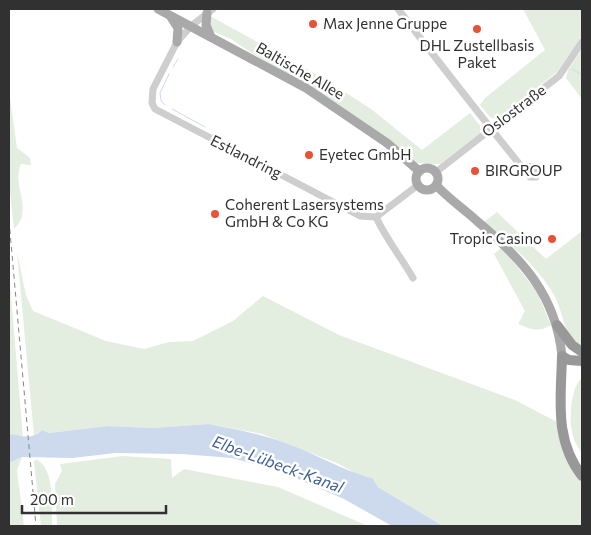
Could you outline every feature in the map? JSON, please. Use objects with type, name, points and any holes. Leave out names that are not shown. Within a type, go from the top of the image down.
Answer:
[{"type":"highway","points":[[557,325],[575,348],[582,352]]},
{"type":"highway","points":[[582,361],[569,360],[562,356],[559,406],[561,428],[569,456],[582,476]]},
{"type":"main road","name":"Baltische Allee","points":[[158,9],[306,88],[387,142],[419,171]]},
{"type":"main road","points":[[210,11],[206,24],[211,37]]},
{"type":"main road","points":[[167,14],[176,23],[177,42]]},
{"type":"main road","points":[[429,167],[436,172],[439,179],[437,186],[428,190],[418,185],[416,177],[419,171],[429,167]]},
{"type":"main road","points":[[437,186],[495,236],[535,278],[557,325],[562,356]]},
{"type":"street","points":[[398,9],[521,166]]},
{"type":"street","name":"Estlandring","points":[[210,11],[191,26],[177,42],[153,89],[152,103],[155,109],[360,216],[376,217]]},
{"type":"street","name":"Oslostraße","points":[[436,172],[560,76],[582,42]]},
{"type":"street","points":[[413,278],[401,256],[384,234],[376,217],[418,185]]},
{"type":"green space","points":[[523,9],[582,9],[582,36],[557,72],[497,119],[491,118],[480,105],[485,98],[545,50]]},
{"type":"green space","points":[[210,16],[323,78],[371,109],[422,150],[470,113],[480,126],[480,133],[440,164],[416,163],[335,102],[231,39],[212,31]]},
{"type":"green space","points":[[582,49],[582,99],[566,78],[568,70]]},
{"type":"green space","points":[[9,91],[17,148],[30,158],[31,165],[21,164],[19,181],[23,214],[14,229],[9,183]]},
{"type":"green space","points":[[497,212],[546,259],[582,231],[582,349],[566,328],[552,292],[538,272],[521,254],[484,222]]},
{"type":"green space","points":[[502,247],[537,292],[551,325],[538,330],[518,324],[525,311],[494,254]]},
{"type":"green space","points":[[17,252],[26,295],[33,311],[106,341],[144,349],[169,342],[193,341],[233,321],[263,296],[339,335],[515,400],[557,422],[576,473],[582,481],[582,526],[443,526],[378,487],[371,478],[360,476],[339,464],[262,434],[209,424],[152,428],[108,426],[49,433],[42,430],[34,436]]},
{"type":"green space","points":[[9,271],[23,438],[9,434]]},
{"type":"green space","points":[[582,378],[582,453],[573,437],[571,418],[573,395],[578,382]]},
{"type":"green space","points":[[123,456],[171,459],[172,478],[184,469],[278,487],[368,526],[57,526],[55,484],[62,471],[60,464]]},
{"type":"green space","points":[[22,457],[17,470],[24,526],[9,526],[9,463]]},
{"type":"green space","points":[[36,459],[47,471],[50,480],[52,526],[41,526],[34,462]]},
{"type":"water","name":"Elbe-Lübeck-Kanal","points":[[209,424],[274,439],[372,478],[378,487],[443,526],[392,526],[344,499],[277,470],[232,458],[182,454],[115,453],[73,458],[22,457],[9,463],[9,434],[30,436],[42,430],[49,433],[108,426],[152,428]]},
{"type":"waterway","points":[[173,67],[178,59]]},
{"type":"waterway","points":[[572,69],[582,75]]},
{"type":"waterway","points":[[165,105],[161,101],[160,93],[169,74]]},
{"type":"waterway","points":[[172,109],[205,127]]},
{"type":"railway","points":[[9,220],[36,526]]},
{"type":"place","name":"Max Jenne Gruppe","points":[[313,24]]},
{"type":"place","name":"DHL Zustellbasis Paket","points":[[477,29]]},
{"type":"place","name":"Eyetec GmbH","points":[[309,155]]},
{"type":"place","name":"BIRGROUP","points":[[475,171]]},
{"type":"place","name":"Coherent Lasersystems GmbH & Co KG","points":[[215,214]]},
{"type":"place","name":"Tropic Casino","points":[[552,239]]}]
